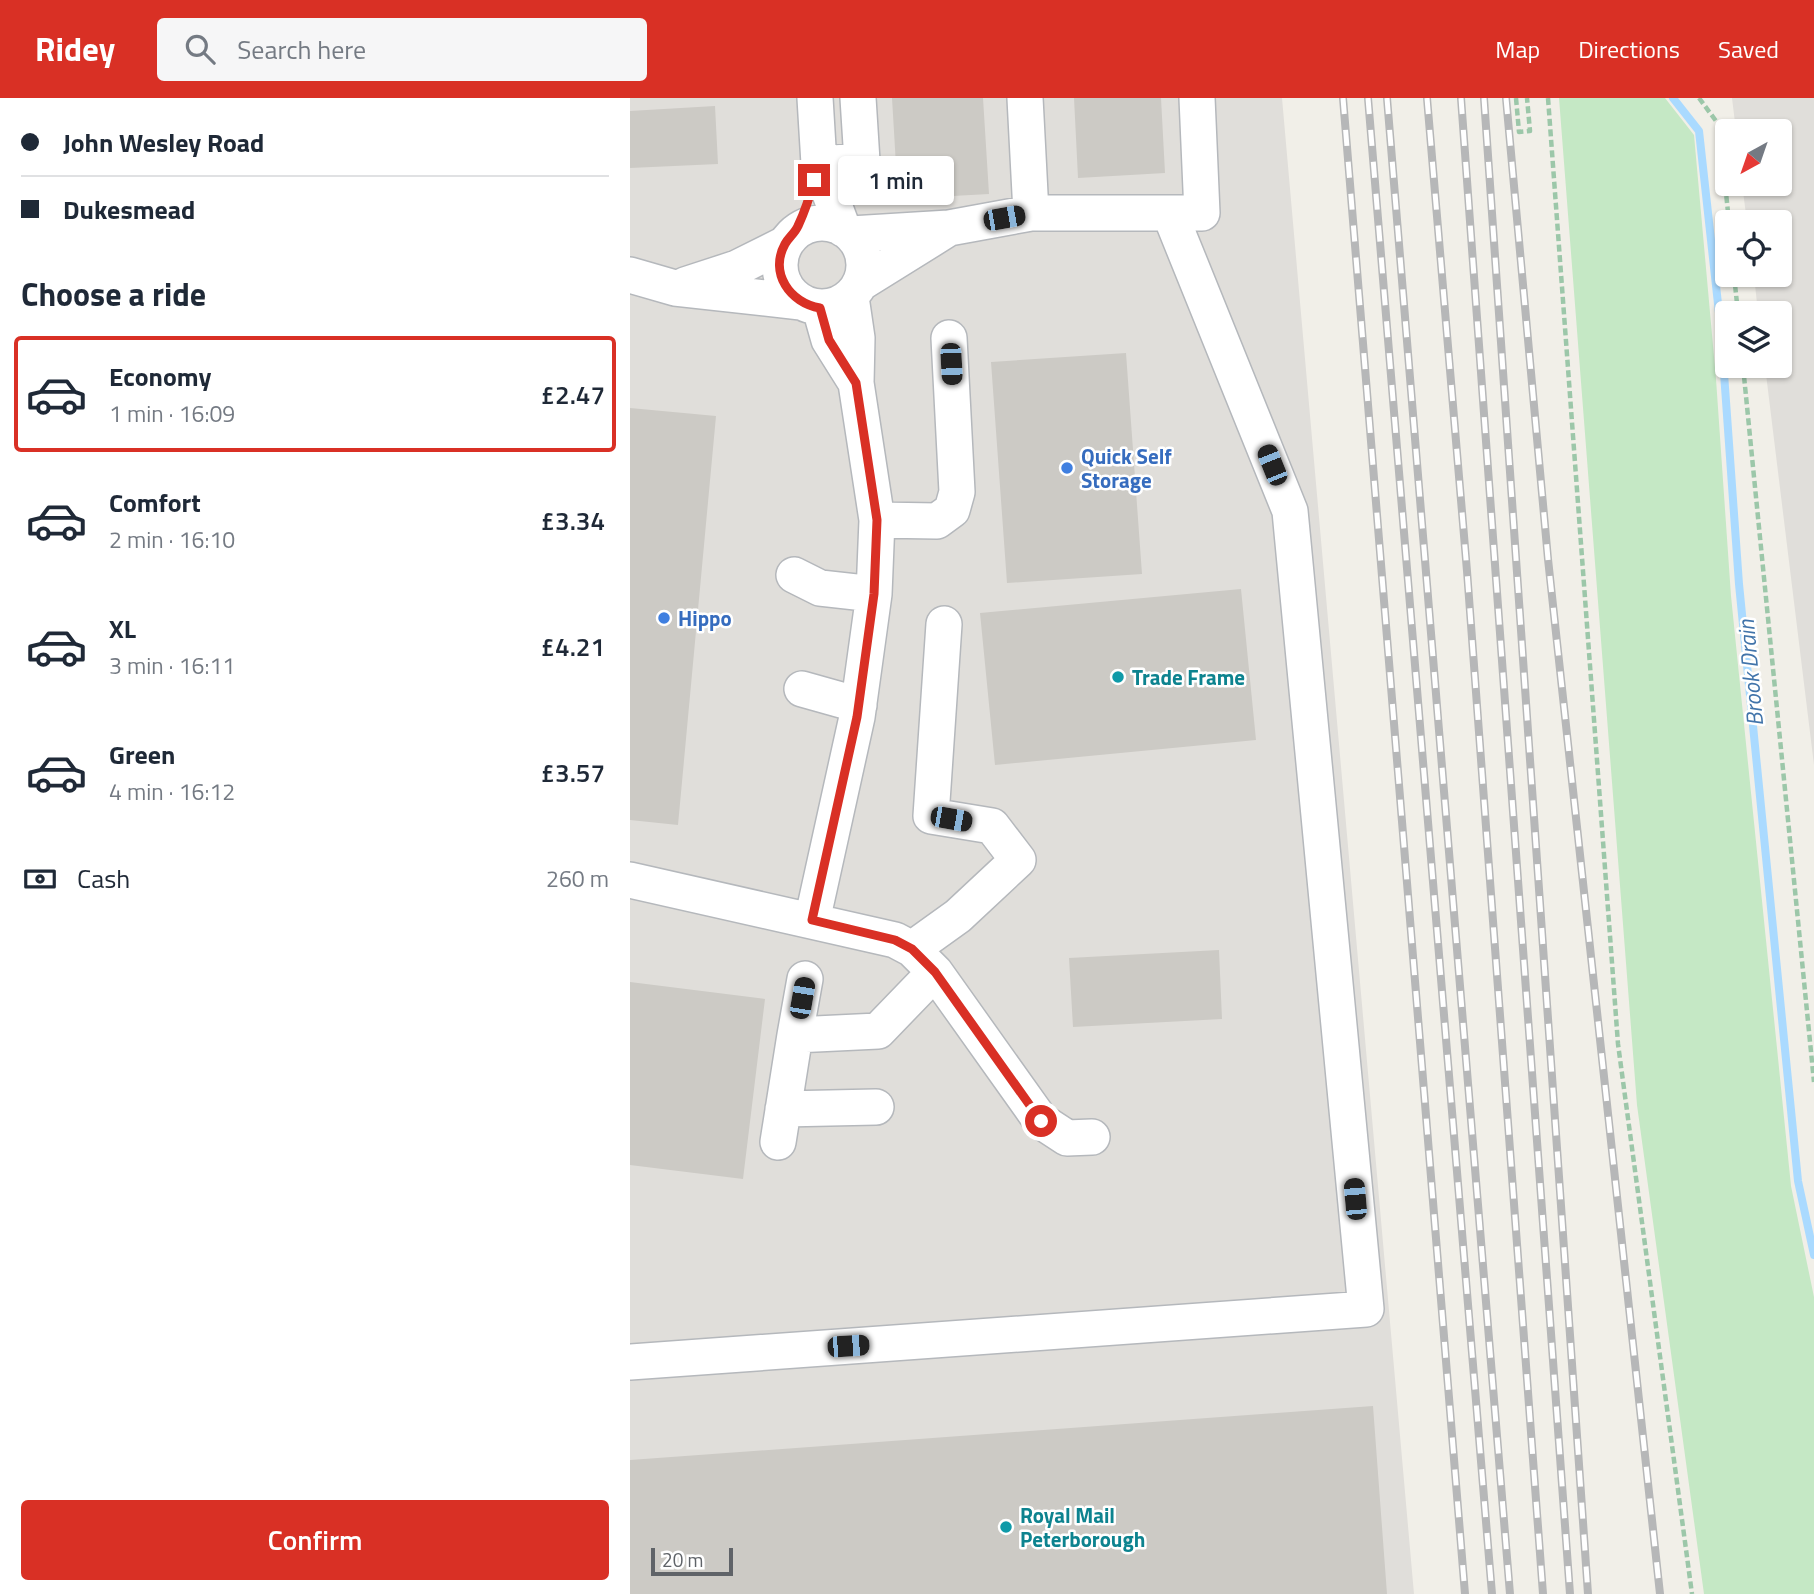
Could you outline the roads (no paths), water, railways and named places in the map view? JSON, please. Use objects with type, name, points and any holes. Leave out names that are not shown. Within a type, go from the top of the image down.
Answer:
[{"type":"street","points":[[815,98],[819,164],[848,231],[863,255],[865,269],[833,297],[790,294],[779,270],[819,164]]},
{"type":"street","points":[[819,164],[862,161],[858,98]]},
{"type":"street","points":[[1025,98],[1031,213]]},
{"type":"street","points":[[630,1362],[1366,1309],[1290,511],[1186,214],[1197,98]]},
{"type":"street","points":[[675,288],[737,268],[820,223],[848,231],[949,228],[1031,213],[1186,214]]},
{"type":"street","points":[[630,275],[675,288],[833,297],[949,228]]},
{"type":"street","points":[[812,920],[859,705],[874,594],[877,520],[856,383],[857,338],[833,297]]},
{"type":"street","points":[[877,520],[937,521],[952,510],[957,492],[949,338]]},
{"type":"street","points":[[794,575],[821,588],[874,594]]},
{"type":"street","points":[[795,1035],[878,1031],[924,961],[958,916],[1018,860],[992,826],[931,816],[944,624]]},
{"type":"street","points":[[803,689],[859,705]]},
{"type":"street","points":[[630,880],[704,899],[812,920],[895,940],[924,961],[1041,1121],[1067,1138],[1092,1137]]},
{"type":"street","points":[[805,979],[780,1126],[876,1107]]},
{"type":"waterway","name":"Brook Drain","points":[[1673,98],[1699,131],[1721,331],[1739,584],[1798,1181],[1814,1255]]},
{"type":"railway","points":[[1343,98],[1465,1594]]},
{"type":"railway","points":[[1368,98],[1492,1594]]},
{"type":"railway","points":[[1387,98],[1510,1594]]},
{"type":"railway","points":[[1427,98],[1467,571],[1543,1594]]},
{"type":"railway","points":[[1461,98],[1570,1594]]},
{"type":"railway","points":[[1484,98],[1588,1594]]},
{"type":"railway","points":[[1506,98],[1548,559],[1660,1594]]},
{"type":"place","name":"Quick Self Storage","points":[[1067,468]]},
{"type":"place","name":"Hippo","points":[[664,618]]},
{"type":"place","name":"Trade Frame","points":[[1118,677]]},
{"type":"place","name":"Royal Mail Peterborough","points":[[1006,1527]]}]
